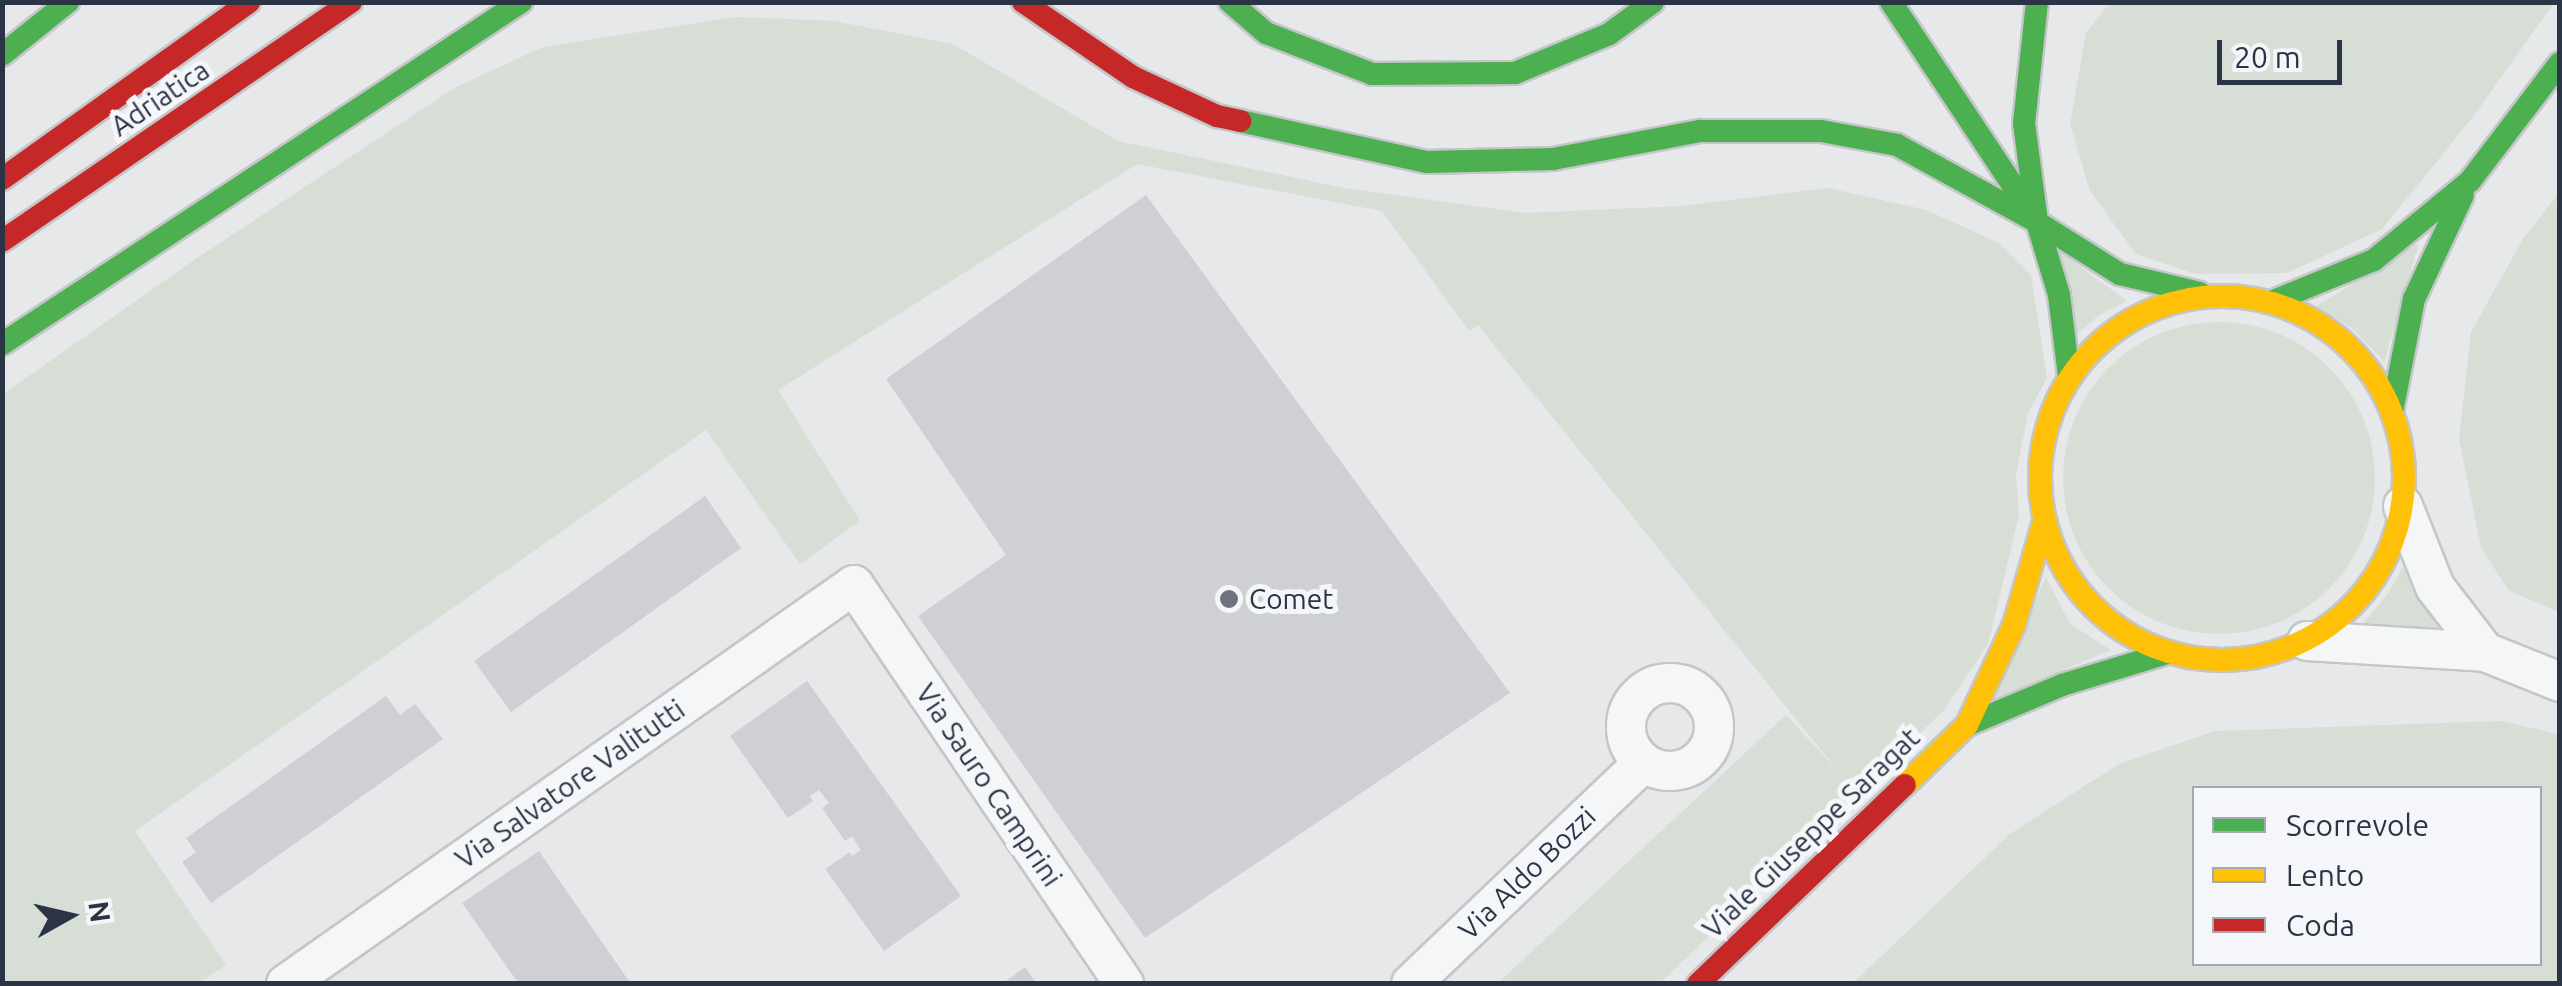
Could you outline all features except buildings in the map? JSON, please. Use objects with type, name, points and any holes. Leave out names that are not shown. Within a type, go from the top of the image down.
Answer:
[{"type":"main road","points":[[2,55],[68,2]]},
{"type":"main road","name":"Adriatica","points":[[2,179],[249,2]]},
{"type":"main road","name":"Adriatica","points":[[2,241],[351,2]]},
{"type":"main road","points":[[2,344],[521,2]]},
{"type":"main road","points":[[1023,2],[1132,76],[1217,116],[1427,162],[1554,159],[1700,131],[1821,131],[1896,145],[2037,222],[2120,274],[2207,295],[2271,302],[2323,325],[2364,364],[2392,412],[2404,459],[2402,506],[2386,560],[2352,607],[2307,641],[2246,659],[2214,662],[2167,654],[2111,625],[2068,580],[2044,522],[2039,472],[2044,439],[2069,377],[2106,336],[2154,308],[2207,295]]},
{"type":"main road","points":[[1230,2],[1266,34],[1372,74],[1390,74],[1514,73],[1610,34],[1654,2]]},
{"type":"main road","points":[[1891,2],[2037,222]]},
{"type":"main road","points":[[2037,2],[2024,122],[2037,222],[2059,294],[2069,377]]},
{"type":"main road","points":[[2392,412],[2414,300],[2470,180],[2560,63]]},
{"type":"main road","points":[[2271,302],[2374,260],[2470,180]]},
{"type":"main road","name":"Viale Giuseppe Saragat","points":[[1698,984],[1967,725],[2014,625],[2044,522]]},
{"type":"main road","name":"Viale Giuseppe Saragat","points":[[1967,725],[2062,685],[2167,654]]},
{"type":"street","points":[[2402,506],[2434,588],[2485,652]]},
{"type":"street","name":"Via Salvatore Valitutti","points":[[286,984],[854,586]]},
{"type":"street","name":"Via Sauro Camprini","points":[[854,586],[1124,984]]},
{"type":"street","points":[[2307,641],[2485,652],[2560,682]]},
{"type":"street","name":"Via Aldo Bozzi","points":[[1410,984],[1643,763]]},
{"type":"shaded area","points":[[2110,3],[2554,3],[2475,114],[2382,229],[2287,273],[2195,274],[2136,254],[2090,191],[2070,124],[2086,33]]},
{"type":"shaded area","points":[[735,17],[834,21],[953,44],[1118,141],[1344,188],[1526,213],[1681,206],[1828,188],[1926,210],[1999,243],[2031,275],[2047,378],[2028,413],[2016,474],[2019,515],[1988,644],[1944,710],[1659,984],[1498,983],[1786,715],[1838,771],[1478,325],[1469,331],[1382,211],[1137,164],[778,390],[860,521],[800,564],[706,430],[135,831],[226,965],[199,983],[3,983],[2,395],[194,260],[456,87],[543,47]]},
{"type":"shaded area","points":[[2559,193],[2560,612],[2508,590],[2481,547],[2459,439],[2471,332],[2523,239]]},
{"type":"shaded area","points":[[2419,243],[2384,362],[2354,330],[2317,306]]},
{"type":"shaded area","points":[[2059,251],[2127,301],[2099,315],[2075,336]]},
{"type":"shaded area","points":[[2234,322],[2279,333],[2330,367],[2364,418],[2375,478],[2364,538],[2330,589],[2279,623],[2234,634],[2204,634],[2174,628],[2145,616],[2098,577],[2081,552],[2069,523],[2063,463],[2069,433],[2081,404],[2120,357],[2145,340],[2174,328]]},
{"type":"shaded area","points":[[2408,557],[2453,634],[2359,628],[2388,594]]},
{"type":"shaded area","points":[[2046,577],[2070,624],[2111,650],[1988,701]]},
{"type":"shaded area","points":[[2501,721],[2559,734],[2559,983],[1853,983],[2010,834],[2119,764],[2215,731]]},
{"type":"traffic: fast","points":[[2,55],[68,2]]},
{"type":"traffic: fast","points":[[2,344],[521,2]]},
{"type":"traffic: fast","points":[[1230,2],[1266,33],[1372,74],[1515,73],[1609,34],[1653,2]]},
{"type":"traffic: fast","points":[[1891,2],[2037,222],[2059,295],[2069,377]]},
{"type":"traffic: fast","points":[[2037,2],[2024,123],[2037,222]]},
{"type":"traffic: fast","points":[[2271,302],[2374,260],[2470,181],[2560,63]]},
{"type":"traffic: fast","points":[[1240,121],[1427,162],[1553,159],[1700,131],[1821,131],[1897,145],[2037,222]]},
{"type":"traffic: fast","points":[[2392,412],[2414,299],[2463,195]]},
{"type":"traffic: fast","points":[[2037,222],[2120,274],[2200,293]]},
{"type":"traffic: fast","points":[[1967,725],[2062,685],[2167,653]]},
{"type":"traffic: slow","points":[[2222,296],[2258,299],[2292,310],[2351,349],[2390,408],[2401,442],[2404,478],[2401,514],[2390,548],[2351,607],[2292,646],[2258,657],[2222,660],[2186,657],[2152,646],[2093,607],[2054,548],[2043,514],[2040,478],[2043,442],[2054,408],[2093,349],[2152,310],[2186,299],[2222,296]]},
{"type":"traffic: slow","points":[[1905,785],[1967,725],[2014,625],[2044,522]]},
{"type":"traffic: jam","points":[[2,179],[249,2]]},
{"type":"traffic: jam","points":[[2,241],[351,2]]},
{"type":"traffic: jam","points":[[1023,2],[1133,77],[1217,116],[1240,121]]},
{"type":"traffic: jam","points":[[1698,984],[1905,785]]},
{"type":"place","name":"Comet","points":[[1229,599]]}]
